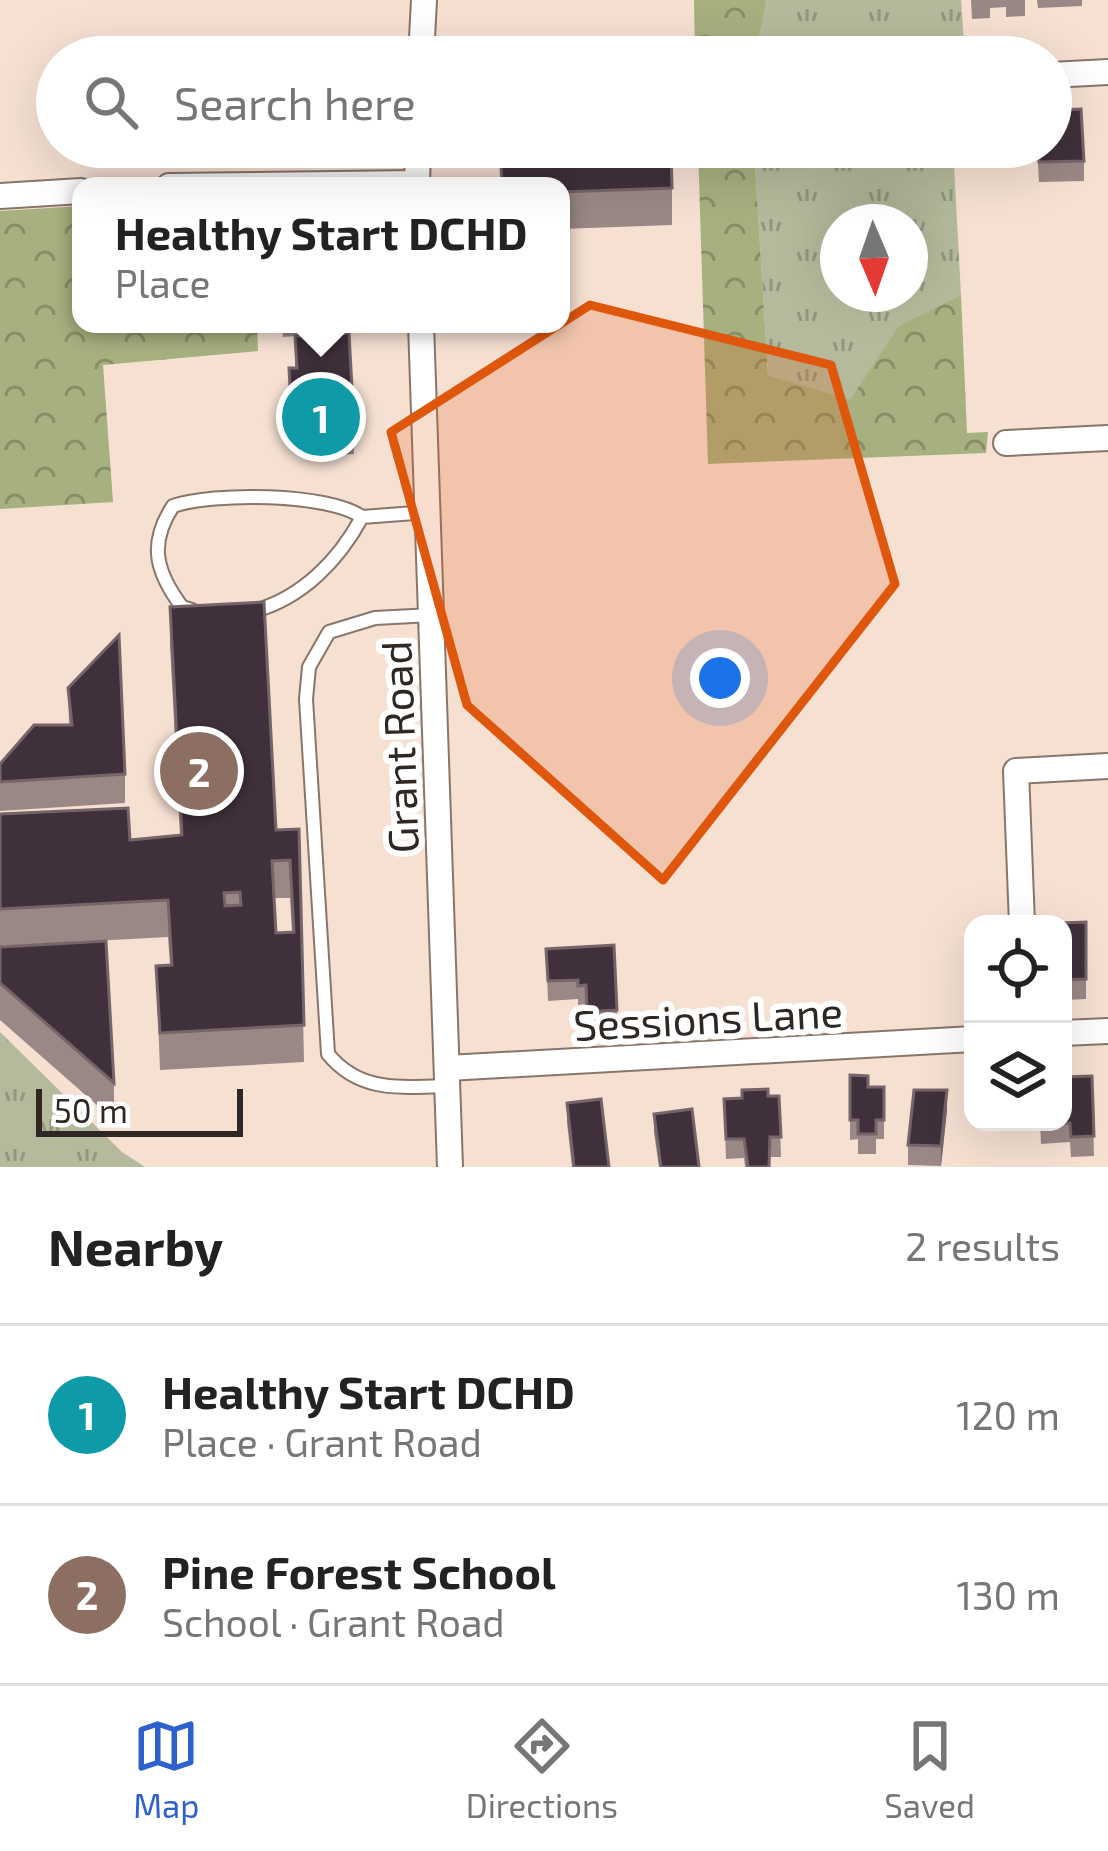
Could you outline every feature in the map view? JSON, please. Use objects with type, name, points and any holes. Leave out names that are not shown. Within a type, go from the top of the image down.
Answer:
[{"type":"street","points":[[422,36],[424,0]]},
{"type":"street","points":[[1072,74],[1108,73]]},
{"type":"street","points":[[0,196],[72,192]]},
{"type":"street","name":"Grant Road","points":[[421,333],[450,1167]]},
{"type":"street","points":[[1006,443],[1108,438]]},
{"type":"street","points":[[1022,915],[1016,770],[1108,766]]},
{"type":"street","points":[[1072,1033],[1108,1031]]},
{"type":"street","name":"Sessions Lane","points":[[448,1077],[964,1040]]},
{"type":"lane","points":[[206,613],[182,607],[157,566],[155,543],[173,506],[246,497],[337,506],[362,517],[429,512]]},
{"type":"lane","points":[[229,613],[252,612],[297,593],[334,559],[362,517]]},
{"type":"lane","points":[[433,615],[375,618],[329,632],[309,667],[306,699],[328,1054],[344,1073],[378,1087],[448,1077]]},
{"type":"highlighted area","points":[[590,305],[831,365],[895,584],[663,880],[467,705],[391,432]]},
{"type":"green space","points":[[694,0],[767,0],[759,36],[695,36]]},
{"type":"green space","points":[[767,0],[961,0],[964,36],[759,36]]},
{"type":"green space","points":[[699,168],[755,168],[768,375],[850,400],[899,326],[961,295],[967,433],[988,432],[986,453],[708,464]]},
{"type":"green space","points":[[755,168],[954,168],[961,295],[899,327],[850,401],[768,375]]},
{"type":"green space","points":[[72,207],[72,333],[257,333],[258,351],[103,365],[113,502],[0,509],[0,211]]},
{"type":"green space","points":[[0,1032],[122,1152],[145,1167],[0,1167]]},
{"type":"building","points":[[1072,109],[1081,109],[1084,161],[1072,161]]},
{"type":"building","points":[[501,168],[672,168],[672,188],[570,192],[570,177],[502,177]]},
{"type":"building","points":[[349,333],[354,425],[300,428],[299,408],[291,408],[289,368],[297,368],[295,336]]},
{"type":"building","points":[[264,602],[276,830],[299,829],[304,1025],[160,1033],[156,966],[172,965],[168,900],[0,909],[0,814],[128,808],[130,840],[182,835],[170,607]],"holes":[[[290,860],[294,932],[276,933],[272,861]],[[240,892],[241,905],[225,906],[224,893]]]},
{"type":"building","points":[[119,635],[125,774],[0,782],[0,764],[34,725],[72,725],[68,688]]},
{"type":"building","points":[[1086,922],[1086,979],[1072,980],[1072,923]]},
{"type":"building","points":[[106,941],[114,1083],[0,983],[0,947]]},
{"type":"building","points":[[614,945],[617,1010],[587,1012],[586,985],[578,986],[578,980],[548,981],[546,949]]},
{"type":"building","points":[[850,1075],[868,1076],[868,1087],[884,1087],[884,1120],[876,1120],[876,1134],[858,1134],[858,1120],[850,1120]]},
{"type":"building","points":[[1092,1076],[1094,1136],[1071,1137],[1072,1077]]},
{"type":"building","points":[[768,1089],[768,1096],[779,1096],[781,1137],[770,1137],[769,1167],[748,1167],[744,1139],[726,1139],[724,1099],[742,1098],[742,1090]]},
{"type":"building","points":[[914,1090],[947,1090],[941,1146],[908,1145]]},
{"type":"building","points":[[601,1099],[609,1167],[574,1167],[567,1103]]},
{"type":"building","points":[[692,1109],[699,1167],[661,1167],[654,1114]]},
{"type":"place","name":"Healthy Start DCHD","points":[[321,417]]},
{"type":"place","name":"Pine Forest School","points":[[199,771]]}]
